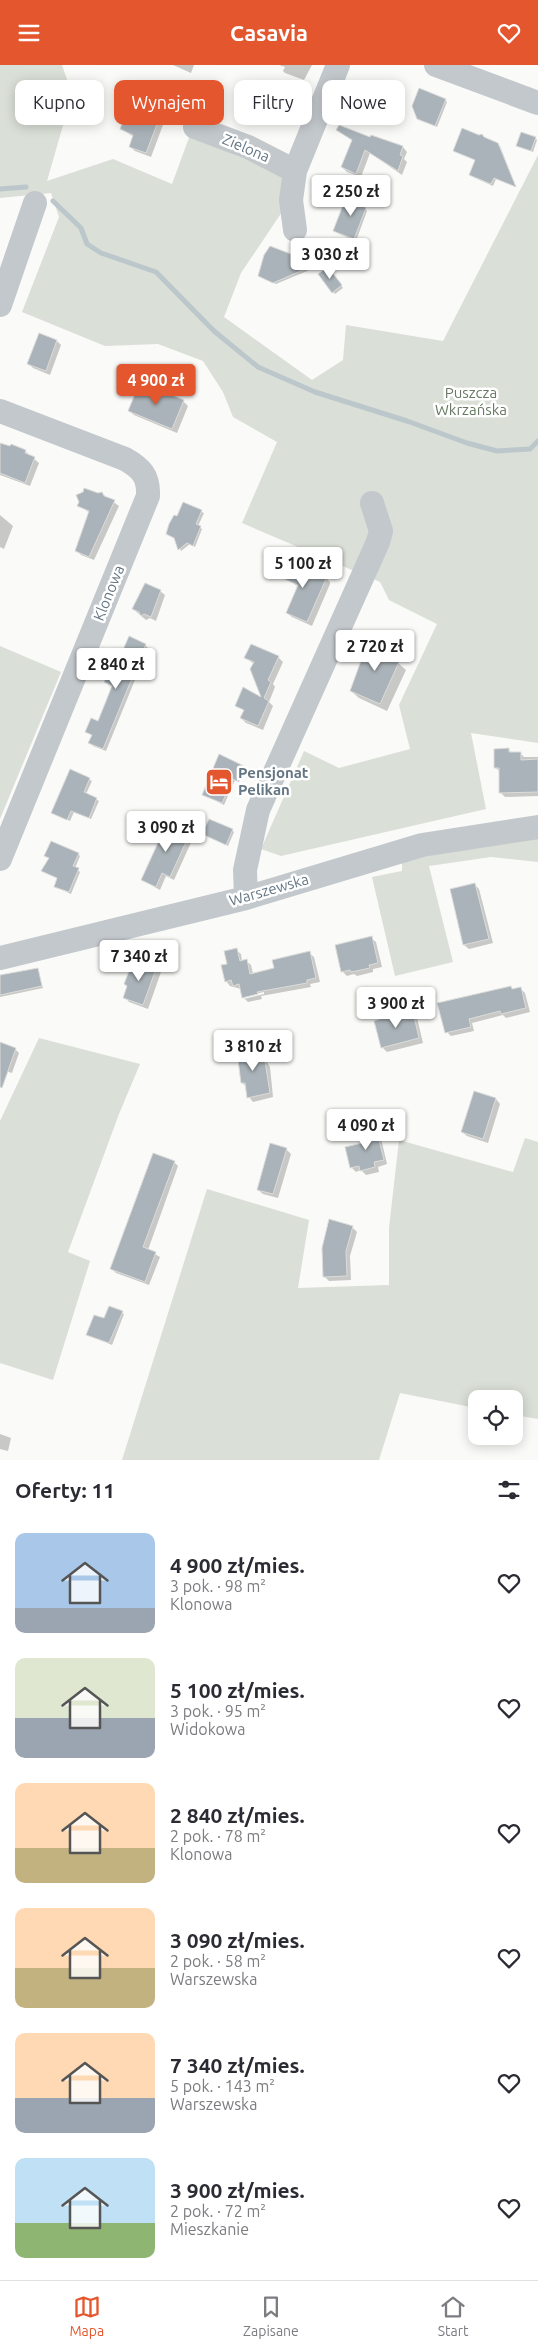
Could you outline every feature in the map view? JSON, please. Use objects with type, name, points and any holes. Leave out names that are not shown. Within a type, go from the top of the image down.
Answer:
[{"type":"street","points":[[295,230],[291,200],[295,171],[338,65]]},
{"type":"street","points":[[436,65],[538,103]]},
{"type":"street","name":"Zielona","points":[[195,127],[248,147],[295,171]]},
{"type":"street","points":[[0,305],[35,203]]},
{"type":"street","name":"Klonowa","points":[[0,411],[125,459],[138,466],[146,475],[149,486],[148,496],[0,859]]},
{"type":"street","points":[[246,898],[245,869],[258,810],[378,542],[381,531],[372,503]]},
{"type":"street","name":"Warszewska","points":[[0,958],[246,898],[422,845],[538,827]]},
{"type":"green space","name":"Puszcza Wkrzańska","points":[[0,65],[62,65],[67,80],[15,80],[15,125],[63,125],[47,181],[113,159],[172,184],[190,135],[284,176],[286,206],[241,273],[224,317],[312,380],[343,360],[346,325],[443,341],[538,155],[538,743],[471,733],[486,809],[281,856],[261,849],[304,751],[339,768],[410,749],[399,705],[437,624],[389,600],[380,582],[242,523],[277,442],[233,417],[223,392],[203,361],[158,344],[105,346],[22,312],[59,217],[51,193],[0,198]]},
{"type":"green space","points":[[0,646],[61,672],[0,819]]},
{"type":"green space","points":[[538,836],[538,862],[491,857],[429,866],[453,962],[395,976],[372,877],[402,871],[402,859]]},
{"type":"green space","points":[[39,1038],[140,1064],[119,1114],[68,1252],[90,1261],[53,1380],[0,1363],[0,1121]]},
{"type":"green space","points":[[525,1138],[538,1142],[538,1419],[523,1416],[523,1390],[468,1390],[468,1406],[400,1393],[379,1460],[122,1460],[207,1189],[309,1220],[298,1288],[389,1285],[389,1228],[399,1140],[513,1172]]},
{"type":"building","points":[[419,88],[446,99],[435,126],[417,119],[412,106]]},
{"type":"building","points":[[122,125],[157,125],[146,153],[129,147],[133,135],[120,129]]},
{"type":"building","points":[[339,125],[370,137],[371,135],[403,146],[400,155],[403,156],[398,171],[365,150],[356,174],[341,167],[352,140],[336,130]]},
{"type":"building","points":[[462,128],[479,135],[482,134],[484,137],[498,143],[516,187],[494,178],[491,184],[469,175],[475,160],[453,151]]},
{"type":"building","points":[[521,132],[536,137],[531,151],[516,146]]},
{"type":"building","points":[[351,194],[367,200],[364,207],[366,208],[354,239],[333,231],[345,200],[348,201]]},
{"type":"building","points":[[270,246],[291,254],[302,249],[310,267],[273,283],[258,276],[264,255]]},
{"type":"building","points":[[328,267],[342,285],[332,293],[318,274]]},
{"type":"building","points":[[39,333],[57,340],[46,371],[27,364]]},
{"type":"building","points":[[140,382],[184,400],[172,429],[128,411]]},
{"type":"building","points":[[0,443],[10,446],[11,444],[26,450],[25,453],[35,457],[25,483],[0,473]]},
{"type":"building","points":[[84,488],[98,493],[102,492],[104,496],[115,500],[89,557],[75,551],[89,511],[77,506],[79,502],[76,495],[83,492]]},
{"type":"building","points":[[183,502],[202,510],[196,524],[201,526],[193,546],[187,543],[178,550],[174,538],[166,534],[169,524],[174,515],[177,516]]},
{"type":"building","points":[[288,559],[325,576],[326,579],[307,622],[286,613],[298,585],[280,577]]},
{"type":"building","points":[[145,583],[161,590],[151,617],[144,614],[141,616],[139,612],[132,609]]},
{"type":"building","points":[[129,636],[146,644],[103,749],[88,743],[92,735],[85,732],[91,718],[98,721],[112,686],[104,682],[118,648],[123,650]]},
{"type":"building","points":[[380,637],[396,644],[390,658],[399,662],[380,704],[350,691],[366,647],[374,650]]},
{"type":"building","points":[[251,644],[279,656],[268,680],[271,682],[264,698],[269,701],[258,726],[240,718],[244,710],[235,706],[243,687],[261,697],[250,669],[254,662],[244,658]]},
{"type":"building","points":[[509,748],[509,752],[521,752],[521,760],[538,759],[538,792],[499,793],[499,768],[494,768],[494,749]]},
{"type":"building","points":[[219,754],[244,766],[237,781],[233,779],[222,803],[202,795]]},
{"type":"building","points":[[70,769],[90,778],[84,792],[97,798],[89,818],[71,811],[67,820],[51,813]]},
{"type":"building","points":[[209,819],[233,829],[226,845],[202,834]]},
{"type":"building","points":[[168,821],[191,831],[170,877],[162,873],[156,887],[141,880]]},
{"type":"building","points":[[51,841],[79,853],[73,866],[79,868],[69,892],[54,887],[57,878],[41,871],[49,858],[44,856]]},
{"type":"building","points":[[475,883],[489,939],[463,945],[450,889]]},
{"type":"building","points":[[372,936],[378,963],[369,965],[370,968],[341,972],[335,945]]},
{"type":"building","points":[[237,948],[240,961],[247,959],[250,974],[274,968],[272,960],[310,951],[316,978],[307,980],[307,983],[257,992],[258,994],[242,998],[239,984],[233,986],[231,980],[225,982],[221,965],[227,964],[224,951]]},
{"type":"building","points":[[142,961],[157,966],[143,1005],[123,998],[127,986],[124,984],[131,966],[138,969]]},
{"type":"building","points":[[38,968],[42,986],[0,995],[0,975]]},
{"type":"building","points":[[511,986],[512,989],[521,987],[526,1008],[501,1014],[500,1011],[469,1019],[471,1027],[445,1033],[437,1003]]},
{"type":"building","points":[[402,1012],[403,1014],[413,1012],[419,1038],[381,1048],[374,1021]]},
{"type":"building","points":[[0,1042],[16,1048],[2,1088],[0,1087]]},
{"type":"building","points":[[258,1046],[262,1062],[265,1061],[270,1093],[247,1098],[245,1083],[241,1083],[237,1052]]},
{"type":"building","points":[[474,1091],[496,1098],[483,1139],[461,1132]]},
{"type":"building","points":[[376,1128],[384,1160],[374,1162],[375,1167],[360,1171],[359,1166],[350,1168],[345,1147],[363,1143],[360,1131]]},
{"type":"building","points":[[270,1143],[287,1148],[273,1194],[257,1190]]},
{"type":"building","points":[[153,1153],[175,1161],[143,1247],[156,1252],[145,1282],[110,1269]]},
{"type":"building","points":[[329,1219],[353,1226],[346,1251],[347,1276],[323,1277],[322,1248]]},
{"type":"building","points":[[109,1306],[123,1311],[109,1343],[86,1335],[94,1315],[104,1318]]},
{"type":"waterway","points":[[0,189],[26,187]]},
{"type":"waterway","points":[[53,201],[81,228],[87,244],[101,253],[156,272],[214,331],[258,367],[315,392],[407,421],[467,443],[497,451],[530,449],[538,441]]},
{"type":"place","name":"Pensjonat Pelikan","points":[[219,782]]}]
